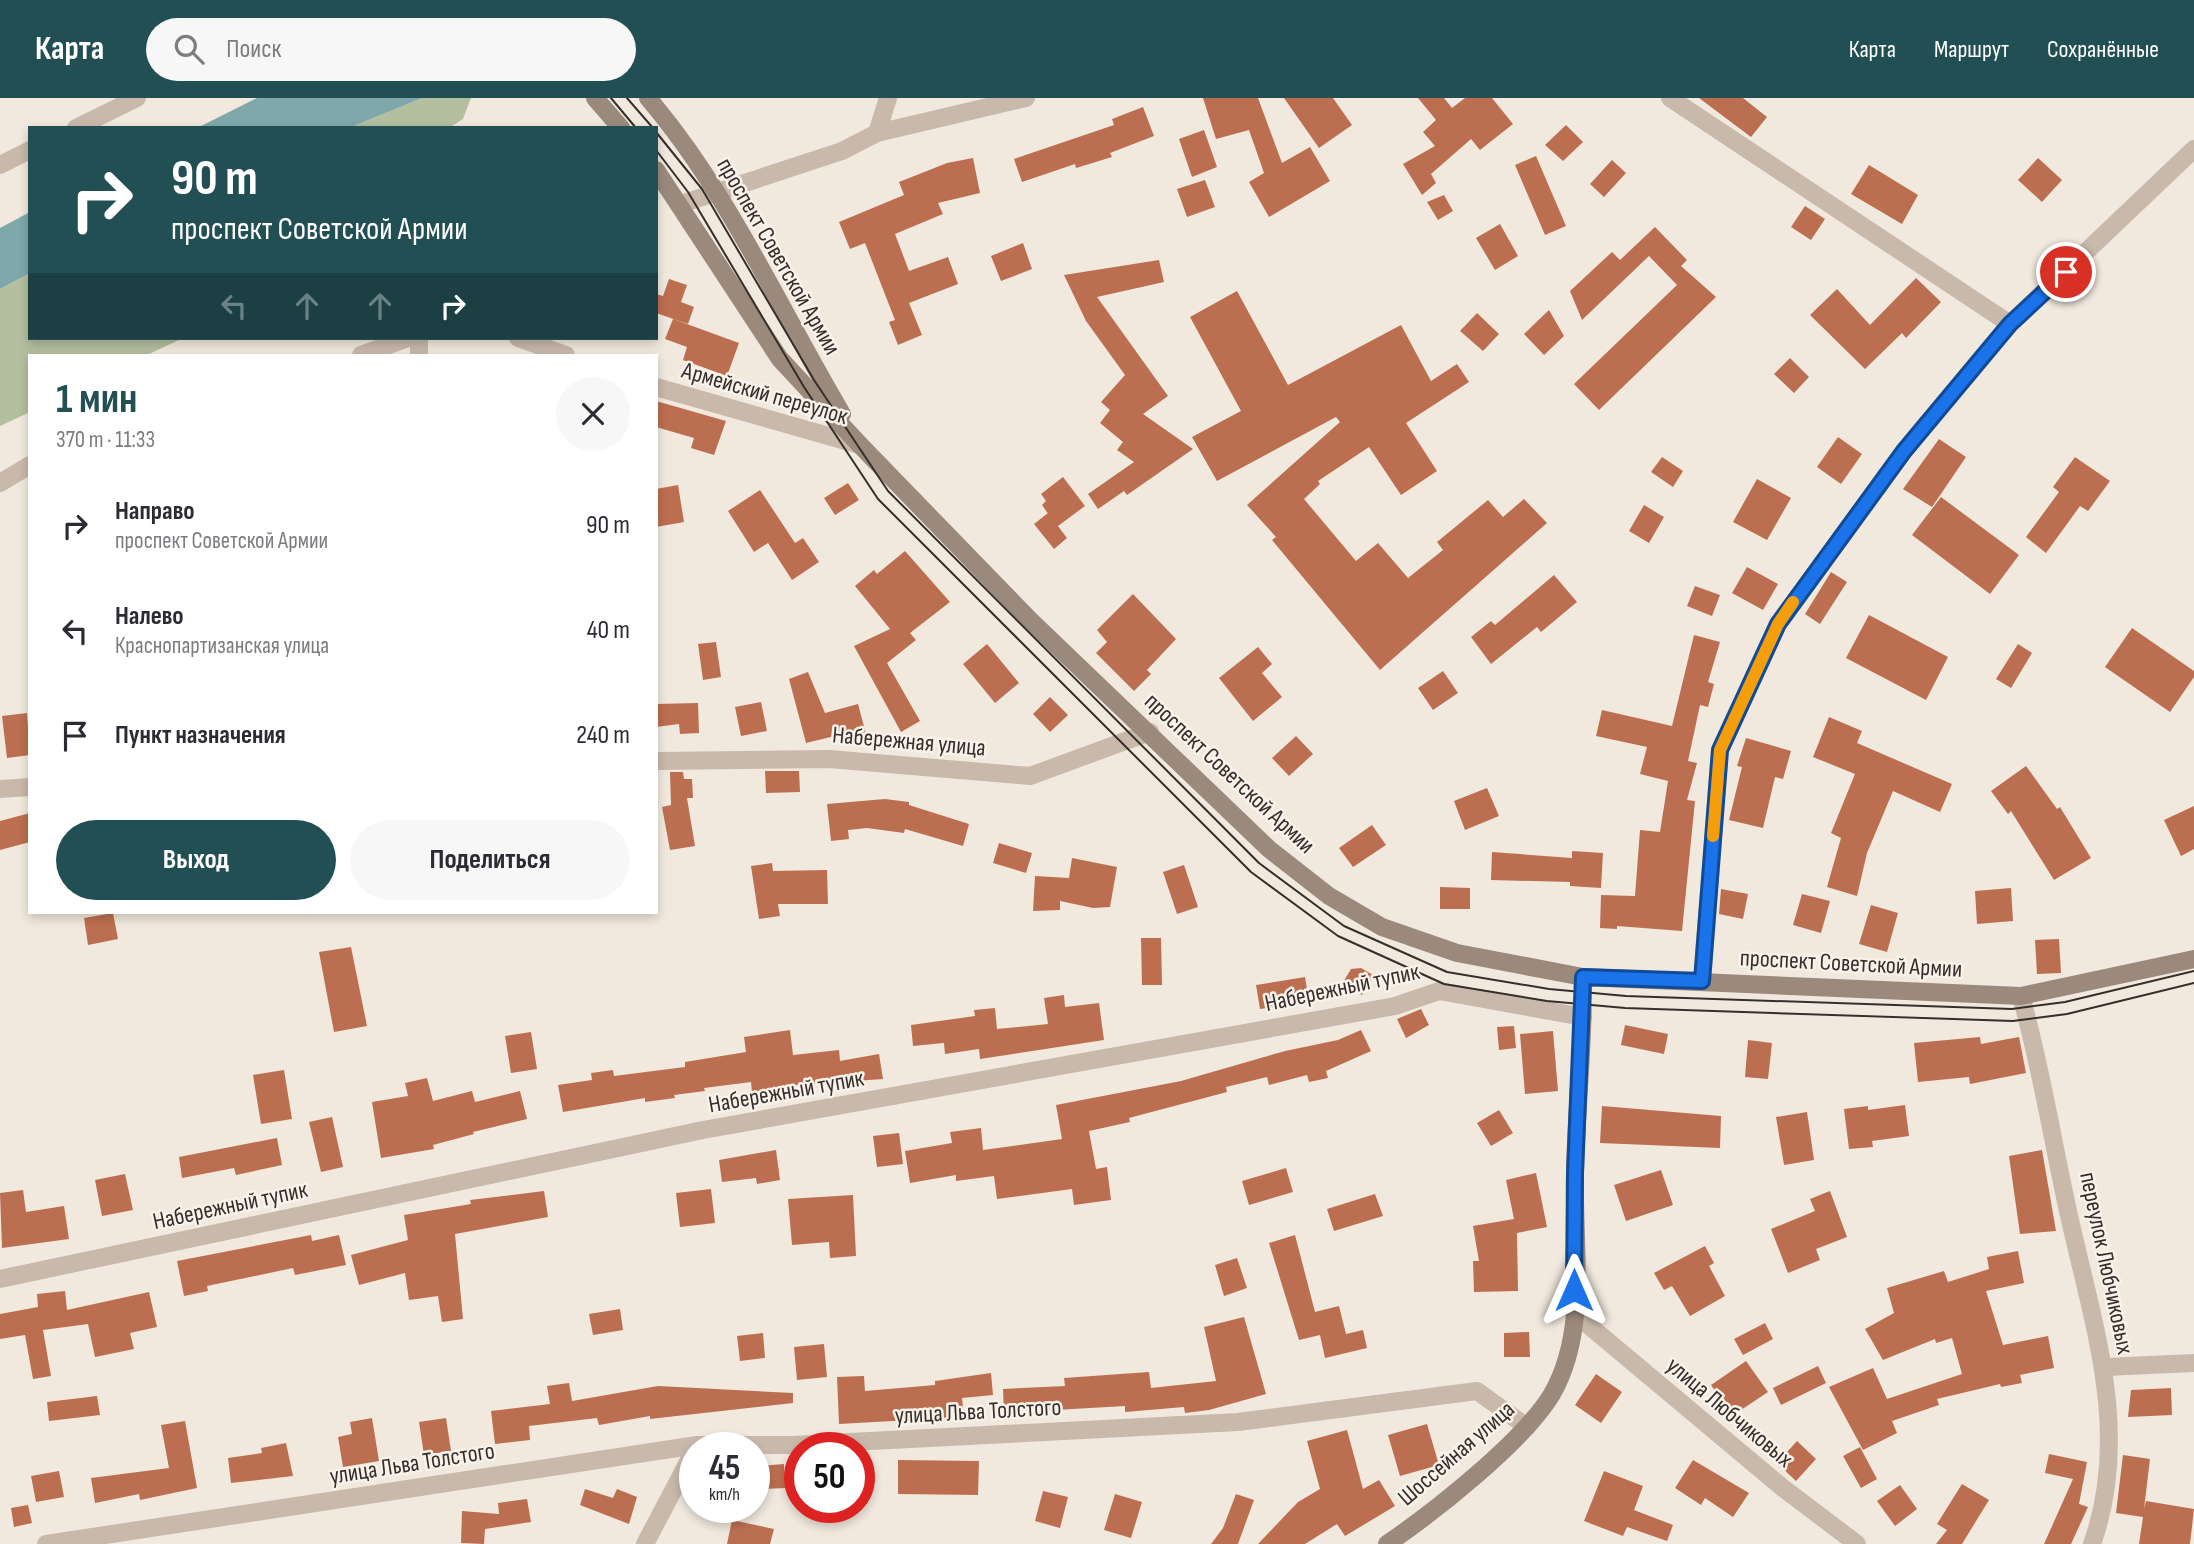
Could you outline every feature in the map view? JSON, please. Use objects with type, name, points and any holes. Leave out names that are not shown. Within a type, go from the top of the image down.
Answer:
[{"type":"main road","points":[[595,98],[619,126]]},
{"type":"main road","name":"проспект Советской Армии","points":[[648,98],[680,135],[716,191],[860,444]]},
{"type":"main road","name":"проспект Советской Армии","points":[[658,173],[681,204],[780,359],[860,444],[1031,621],[1150,732],[1269,849],[1329,896],[1382,927],[1457,953],[1583,977],[2021,996],[2194,958]]},
{"type":"main road","name":"Шоссейная улица","points":[[1393,1542],[1528,1427],[1552,1394],[1567,1362],[1574,1313],[1575,1173],[1583,977]]},
{"type":"street","points":[[80,126],[138,98]]},
{"type":"street","points":[[877,133],[888,98]]},
{"type":"street","points":[[681,204],[842,151],[877,133],[1026,98]]},
{"type":"street","points":[[1670,98],[2010,324]]},
{"type":"street","points":[[1702,981],[1720,750],[1778,624],[1904,451],[2010,324],[2194,149]]},
{"type":"street","points":[[0,165],[28,151]]},
{"type":"street","points":[[364,354],[402,340]]},
{"type":"street","points":[[524,340],[563,354]]},
{"type":"street","name":"Армейский переулок","points":[[658,388],[860,444]]},
{"type":"street","points":[[0,483],[28,466]]},
{"type":"street","name":"Набережная улица","points":[[658,761],[829,759],[1030,776],[1150,732]]},
{"type":"street","points":[[0,789],[28,787]]},
{"type":"street","name":"Набережный тупик","points":[[0,1279],[704,1130],[1395,1006],[1439,991],[1583,1017]]},
{"type":"street","name":"переулок Любчиковых","points":[[2021,996],[2050,1110],[2069,1217],[2105,1367],[2111,1445],[2102,1517],[2092,1544]]},
{"type":"street","name":"улица Любчиковых","points":[[1574,1313],[1783,1488],[1857,1544]]},
{"type":"street","points":[[2105,1367],[2194,1363]]},
{"type":"street","name":"улица Льва Толстого","points":[[770,1445],[1238,1422],[1477,1391],[1528,1427]]},
{"type":"street","name":"улица Льва Толстого","points":[[46,1544],[679,1450]]},
{"type":"street","points":[[645,1544],[679,1479]]},
{"type":"green space","points":[[422,98],[471,98],[463,119],[452,126],[354,126]]},
{"type":"green space","points":[[28,274],[28,340],[179,340],[149,354],[28,354],[28,413],[0,426],[0,289]]},
{"type":"water","points":[[257,98],[422,98],[354,126],[201,126]]},
{"type":"water","points":[[28,213],[28,274],[0,289],[0,228]]},
{"type":"building","points":[[1203,98],[1258,98],[1282,163],[1310,147],[1330,181],[1269,217],[1249,182],[1264,173],[1249,130],[1216,139]]},
{"type":"building","points":[[1284,98],[1333,98],[1352,125],[1319,148]]},
{"type":"building","points":[[1418,98],[1444,98],[1452,108],[1465,98],[1492,98],[1513,124],[1480,150],[1471,139],[1431,174],[1436,183],[1422,195],[1403,164],[1435,146],[1423,132],[1436,120]]},
{"type":"building","points":[[1699,98],[1743,98],[1767,117],[1751,137]]},
{"type":"building","points":[[1143,107],[1154,136],[1110,153],[1112,157],[1076,168],[1075,164],[1022,182],[1014,159],[1114,125],[1112,119]]},
{"type":"building","points":[[1566,125],[1583,142],[1563,161],[1545,145]]},
{"type":"building","points":[[1204,130],[1217,167],[1192,177],[1179,139]]},
{"type":"building","points":[[1536,156],[1566,226],[1545,235],[1515,165]]},
{"type":"building","points":[[973,158],[980,193],[938,203],[943,214],[895,234],[909,271],[948,257],[958,284],[909,303],[922,335],[898,345],[889,322],[895,320],[865,243],[850,249],[839,222],[904,195],[899,182],[947,163]]},
{"type":"building","points":[[2038,158],[2062,180],[2042,202],[2018,180]]},
{"type":"building","points":[[1612,160],[1626,173],[1604,197],[1590,184]]},
{"type":"building","points":[[1869,165],[1918,195],[1902,224],[1851,194]]},
{"type":"building","points":[[1205,180],[1215,207],[1187,217],[1177,189]]},
{"type":"building","points":[[1444,195],[1453,211],[1438,220],[1427,202]]},
{"type":"building","points":[[1805,206],[1825,219],[1811,240],[1791,227]]},
{"type":"building","points":[[1500,224],[1518,256],[1495,270],[1476,238]]},
{"type":"building","points":[[1655,227],[1687,260],[1681,266],[1716,297],[1599,410],[1574,384],[1677,285],[1649,256],[1582,320],[1570,291],[1612,252],[1620,260]]},
{"type":"building","points":[[1023,243],[1032,269],[1001,281],[991,256]]},
{"type":"building","points":[[1159,260],[1164,282],[1097,297],[1168,396],[1143,414],[1193,449],[1127,495],[1124,491],[1098,509],[1088,494],[1134,462],[1117,450],[1123,442],[1100,423],[1110,410],[1101,402],[1125,375],[1086,321],[1064,275]]},
{"type":"building","points":[[1916,278],[1941,302],[1906,338],[1902,333],[1865,369],[1810,315],[1837,289],[1870,325]]},
{"type":"building","points":[[669,279],[687,285],[681,302],[694,307],[688,324],[658,314],[658,295],[663,296]]},
{"type":"building","points":[[1237,291],[1288,385],[1401,325],[1431,381],[1457,364],[1469,382],[1406,423],[1437,471],[1401,495],[1369,447],[1318,481],[1320,484],[1304,499],[1356,561],[1378,543],[1408,578],[1443,550],[1437,542],[1488,500],[1503,517],[1524,499],[1547,523],[1380,670],[1272,540],[1276,537],[1247,505],[1340,422],[1336,417],[1217,481],[1192,437],[1241,411],[1190,317]]},
{"type":"building","points":[[1549,310],[1564,336],[1544,355],[1524,334]]},
{"type":"building","points":[[1477,313],[1499,334],[1483,351],[1460,331]]},
{"type":"building","points":[[673,319],[739,343],[727,376],[683,360],[687,347],[665,339]]},
{"type":"building","points":[[1790,358],[1809,377],[1794,393],[1774,374]]},
{"type":"building","points":[[658,402],[726,421],[714,455],[691,448],[694,438],[658,428]]},
{"type":"building","points":[[1838,437],[1862,454],[1841,484],[1817,467]]},
{"type":"building","points":[[1939,439],[1966,457],[1932,507],[1903,489]]},
{"type":"building","points":[[1662,457],[1683,471],[1673,487],[1651,472]]},
{"type":"building","points":[[2075,457],[2110,481],[2088,511],[2080,506],[2046,553],[2026,537],[2059,492],[2053,487]]},
{"type":"building","points":[[1063,477],[1085,506],[1058,526],[1067,538],[1054,549],[1034,524],[1048,513],[1042,505],[1046,501],[1041,494]]},
{"type":"building","points":[[1757,479],[1791,498],[1767,540],[1733,522]]},
{"type":"building","points":[[848,483],[859,500],[835,515],[824,498]]},
{"type":"building","points":[[678,485],[684,522],[658,527],[658,489]]},
{"type":"building","points":[[760,490],[795,543],[803,538],[819,562],[792,580],[768,543],[754,552],[728,511]]},
{"type":"building","points":[[1941,497],[2019,555],[1990,594],[1912,535]]},
{"type":"building","points":[[1644,505],[1664,517],[1649,543],[1629,531]]},
{"type":"building","points":[[905,551],[950,602],[910,633],[916,640],[887,663],[920,721],[901,732],[854,646],[890,629],[855,586],[874,570],[877,574]]},
{"type":"building","points":[[1747,567],[1778,584],[1763,610],[1732,593]]},
{"type":"building","points":[[1831,572],[1847,582],[1820,624],[1805,614]]},
{"type":"building","points":[[1554,575],[1577,602],[1541,632],[1537,627],[1491,664],[1471,637],[1491,621],[1495,625]]},
{"type":"building","points":[[1695,586],[1720,595],[1712,616],[1687,606]]},
{"type":"building","points":[[1133,594],[1176,639],[1147,670],[1151,674],[1134,691],[1096,653],[1107,642],[1097,630]]},
{"type":"building","points":[[1869,615],[1948,657],[1926,700],[1846,658]]},
{"type":"building","points":[[2132,628],[2194,671],[2194,677],[2170,712],[2105,667]]},
{"type":"building","points":[[1694,635],[1720,642],[1708,682],[1714,684],[1708,707],[1700,705],[1688,761],[1697,763],[1687,800],[1695,801],[1682,931],[1617,926],[1617,929],[1600,928],[1601,895],[1635,896],[1640,830],[1660,832],[1668,781],[1640,774],[1647,747],[1596,736],[1602,710],[1672,726]]},
{"type":"building","points":[[716,642],[721,677],[703,680],[698,644]]},
{"type":"building","points":[[987,644],[1019,683],[995,703],[963,664]]},
{"type":"building","points":[[2018,644],[2032,653],[2011,688],[1996,679]]},
{"type":"building","points":[[1258,647],[1272,664],[1262,673],[1282,697],[1253,721],[1219,678]]},
{"type":"building","points":[[1443,671],[1458,693],[1433,710],[1418,688]]},
{"type":"building","points":[[808,672],[825,713],[858,704],[866,734],[841,740],[839,735],[806,743],[789,679]]},
{"type":"building","points":[[1050,697],[1068,715],[1050,732],[1033,714]]},
{"type":"building","points":[[761,702],[767,731],[741,736],[735,707]]},
{"type":"building","points":[[698,703],[699,733],[680,734],[679,724],[658,727],[658,704]]},
{"type":"building","points":[[27,713],[28,755],[7,758],[2,716]]},
{"type":"building","points":[[1829,717],[1862,731],[1857,743],[1952,784],[1940,812],[1893,791],[1867,853],[1857,896],[1827,887],[1841,838],[1831,833],[1855,774],[1813,757]]},
{"type":"building","points":[[1296,736],[1313,754],[1289,776],[1272,758]]},
{"type":"building","points":[[1746,738],[1791,751],[1783,779],[1775,777],[1763,828],[1729,820],[1742,767],[1737,766]]},
{"type":"building","points":[[2026,766],[2057,809],[2060,807],[2091,858],[2054,880],[2011,811],[2008,814],[1991,791]]},
{"type":"building","points":[[765,771],[799,771],[800,792],[766,793]]},
{"type":"building","points":[[670,772],[683,772],[684,779],[692,779],[693,798],[687,798],[695,846],[670,850],[662,807],[671,805]]},
{"type":"building","points":[[1487,788],[1499,816],[1465,830],[1454,801]]},
{"type":"building","points":[[885,799],[909,802],[909,805],[969,824],[963,846],[905,829],[904,833],[867,828],[848,830],[849,839],[831,841],[827,804]]},
{"type":"building","points":[[2194,806],[2194,849],[2181,856],[2164,820]]},
{"type":"building","points":[[28,814],[28,843],[0,850],[0,821]]},
{"type":"building","points":[[1372,825],[1386,845],[1353,867],[1339,848]]},
{"type":"building","points":[[999,843],[1032,853],[1026,873],[993,863]]},
{"type":"building","points":[[1572,851],[1603,853],[1601,888],[1570,886],[1570,882],[1491,880],[1492,852],[1572,858]]},
{"type":"building","points":[[1072,858],[1117,867],[1110,907],[1093,908],[1060,901],[1060,910],[1033,911],[1035,876],[1069,878]]},
{"type":"building","points":[[772,863],[773,871],[827,870],[828,904],[778,904],[780,916],[759,919],[751,866]]},
{"type":"building","points":[[1184,865],[1198,907],[1177,914],[1163,872]]},
{"type":"building","points":[[1440,887],[1470,888],[1470,909],[1440,909]]},
{"type":"building","points":[[2011,888],[2013,921],[1977,924],[1975,891]]},
{"type":"building","points":[[1721,889],[1748,894],[1743,919],[1719,914]]},
{"type":"building","points":[[1802,894],[1830,901],[1821,933],[1793,925]]},
{"type":"building","points":[[1871,905],[1898,913],[1887,952],[1859,944]]},
{"type":"building","points":[[113,914],[118,939],[88,945],[84,918]]},
{"type":"building","points":[[1141,938],[1161,938],[1162,985],[1142,985]]},
{"type":"building","points":[[2059,939],[2061,973],[2037,974],[2035,940]]},
{"type":"building","points":[[351,947],[367,1026],[334,1032],[319,952]]},
{"type":"building","points":[[1361,968],[1373,975],[1362,995],[1342,984],[1351,969]]},
{"type":"building","points":[[1305,977],[1309,1002],[1260,1009],[1256,985]]},
{"type":"building","points":[[1064,995],[1065,1007],[1099,1003],[1104,1040],[980,1059],[979,1049],[945,1054],[944,1043],[913,1046],[911,1025],[975,1016],[974,1010],[995,1008],[997,1029],[1048,1024],[1044,998]]},
{"type":"building","points":[[1421,1009],[1429,1025],[1406,1038],[1397,1019]]},
{"type":"building","points":[[1625,1025],[1668,1034],[1664,1054],[1621,1045]]},
{"type":"building","points":[[1514,1026],[1516,1048],[1499,1050],[1497,1027]]},
{"type":"building","points":[[790,1030],[793,1055],[839,1050],[840,1061],[879,1054],[883,1079],[797,1085],[752,1093],[751,1082],[704,1088],[705,1091],[674,1095],[675,1098],[645,1102],[645,1098],[563,1112],[558,1085],[592,1080],[591,1073],[613,1070],[614,1076],[685,1067],[685,1062],[746,1052],[744,1037]]},
{"type":"building","points":[[1361,1030],[1371,1051],[1326,1071],[1328,1078],[1309,1082],[1307,1075],[1269,1085],[1267,1077],[1226,1087],[1227,1092],[1129,1118],[1130,1122],[1089,1131],[1096,1169],[1107,1167],[1111,1200],[1074,1205],[1072,1189],[997,1199],[994,1176],[956,1181],[956,1175],[910,1183],[905,1151],[952,1143],[950,1132],[981,1128],[983,1150],[1062,1139],[1056,1105],[1181,1081],[1285,1051],[1338,1040]]},
{"type":"building","points":[[1553,1031],[1558,1091],[1525,1094],[1520,1034]]},
{"type":"building","points":[[531,1032],[537,1069],[511,1073],[505,1036]]},
{"type":"building","points":[[1980,1037],[1981,1044],[2019,1037],[2026,1073],[1970,1084],[1969,1077],[1918,1082],[1914,1043]]},
{"type":"building","points":[[1748,1040],[1772,1043],[1768,1079],[1745,1077]]},
{"type":"building","points":[[284,1070],[292,1119],[261,1124],[253,1075]]},
{"type":"building","points":[[427,1078],[433,1101],[472,1091],[475,1102],[520,1091],[527,1119],[473,1132],[474,1134],[433,1145],[434,1149],[381,1158],[372,1102],[408,1096],[405,1083]]},
{"type":"building","points":[[1905,1105],[1909,1136],[1872,1141],[1873,1147],[1849,1149],[1844,1109],[1868,1106],[1868,1110]]},
{"type":"building","points":[[1602,1106],[1721,1116],[1720,1148],[1600,1143]]},
{"type":"building","points":[[1499,1110],[1513,1133],[1491,1146],[1477,1123]]},
{"type":"building","points":[[1807,1112],[1814,1160],[1784,1165],[1776,1117]]},
{"type":"building","points":[[332,1117],[343,1167],[321,1172],[309,1122]]},
{"type":"building","points":[[899,1133],[903,1164],[877,1167],[873,1136]]},
{"type":"building","points":[[277,1138],[282,1165],[236,1175],[234,1168],[182,1178],[179,1157]]},
{"type":"building","points":[[776,1150],[780,1180],[757,1184],[756,1178],[722,1182],[719,1160]]},
{"type":"building","points":[[2042,1150],[2056,1231],[2020,1234],[2009,1156]]},
{"type":"building","points":[[1286,1168],[1293,1192],[1249,1205],[1242,1181]]},
{"type":"building","points":[[1661,1170],[1673,1205],[1626,1221],[1614,1185]]},
{"type":"building","points":[[1536,1173],[1547,1227],[1517,1233],[1518,1291],[1474,1292],[1473,1261],[1479,1261],[1473,1226],[1514,1219],[1506,1180]]},
{"type":"building","points":[[125,1174],[133,1210],[102,1216],[95,1180]]},
{"type":"building","points":[[711,1189],[715,1223],[680,1227],[676,1193]]},
{"type":"building","points":[[23,1190],[26,1212],[64,1206],[69,1239],[2,1248],[0,1193]]},
{"type":"building","points":[[544,1191],[548,1217],[455,1234],[463,1319],[442,1322],[438,1296],[409,1300],[405,1273],[359,1285],[351,1255],[408,1240],[404,1215],[471,1204],[470,1200]]},
{"type":"building","points":[[1830,1191],[1847,1237],[1816,1249],[1820,1260],[1788,1273],[1771,1229],[1815,1211],[1810,1199]]},
{"type":"building","points":[[1375,1194],[1383,1216],[1334,1231],[1327,1209]]},
{"type":"building","points":[[853,1195],[856,1256],[830,1258],[829,1242],[792,1245],[788,1199]]},
{"type":"building","points":[[311,1235],[312,1241],[339,1235],[346,1265],[295,1275],[293,1268],[207,1286],[208,1291],[184,1296],[177,1261]]},
{"type":"building","points":[[1295,1235],[1315,1312],[1339,1306],[1346,1334],[1363,1330],[1367,1348],[1325,1358],[1320,1335],[1299,1340],[1269,1243]]},
{"type":"building","points":[[1705,1246],[1714,1263],[1709,1266],[1725,1296],[1690,1316],[1672,1286],[1664,1290],[1654,1273]]},
{"type":"building","points":[[2018,1251],[2024,1283],[1986,1291],[2003,1345],[2048,1336],[2054,1368],[2020,1375],[2022,1383],[2001,1387],[2000,1384],[1937,1399],[1939,1405],[1892,1421],[1897,1433],[1863,1450],[1829,1387],[1873,1368],[1887,1399],[1962,1374],[1952,1338],[1936,1343],[1935,1339],[1883,1360],[1865,1329],[1894,1313],[1887,1288],[1944,1271],[1948,1282],[1989,1269],[1987,1257]]},
{"type":"building","points":[[1237,1258],[1247,1288],[1224,1296],[1215,1265]]},
{"type":"building","points":[[65,1291],[67,1310],[149,1292],[157,1327],[130,1333],[134,1349],[95,1357],[88,1324],[43,1330],[51,1376],[33,1379],[25,1335],[0,1339],[0,1314],[38,1307],[37,1294]]},
{"type":"building","points":[[620,1309],[623,1330],[593,1335],[589,1314]]},
{"type":"building","points":[[1244,1317],[1266,1394],[1209,1410],[1185,1413],[1184,1407],[1125,1412],[1125,1406],[1004,1413],[1003,1389],[1065,1386],[1064,1378],[1149,1372],[1151,1388],[1216,1381],[1204,1327]]},
{"type":"building","points":[[1765,1323],[1773,1339],[1743,1355],[1734,1339]]},
{"type":"building","points":[[1529,1332],[1530,1357],[1504,1357],[1504,1333]]},
{"type":"building","points":[[763,1333],[765,1358],[740,1361],[737,1336]]},
{"type":"building","points":[[824,1344],[827,1377],[797,1380],[794,1347]]},
{"type":"building","points":[[1746,1361],[1768,1392],[1732,1416],[1711,1385]]},
{"type":"building","points":[[1818,1366],[1826,1383],[1781,1405],[1773,1388]]},
{"type":"building","points":[[991,1373],[993,1395],[962,1398],[964,1417],[839,1424],[837,1377],[864,1376],[865,1391],[935,1385],[935,1381]]},
{"type":"building","points":[[1596,1374],[1622,1392],[1601,1423],[1575,1405]]},
{"type":"building","points":[[569,1383],[572,1401],[658,1386],[793,1393],[793,1403],[650,1419],[650,1416],[599,1425],[597,1418],[529,1426],[530,1440],[495,1444],[491,1411],[550,1404],[547,1386]]},
{"type":"building","points":[[2171,1388],[2172,1415],[2128,1417],[2131,1390]]},
{"type":"building","points":[[97,1396],[100,1415],[49,1421],[47,1402]]},
{"type":"building","points":[[372,1418],[379,1461],[343,1467],[338,1437],[352,1434],[350,1422]]},
{"type":"building","points":[[446,1418],[451,1451],[424,1455],[419,1422]]},
{"type":"building","points":[[185,1421],[197,1488],[140,1500],[139,1494],[95,1503],[91,1478],[169,1468],[161,1425]]},
{"type":"building","points":[[1427,1424],[1439,1465],[1400,1476],[1388,1435]]},
{"type":"building","points":[[1347,1430],[1363,1489],[1379,1480],[1395,1506],[1345,1536],[1337,1524],[1305,1544],[1258,1544],[1298,1502],[1320,1489],[1307,1441]]},
{"type":"building","points":[[1797,1441],[1816,1459],[1796,1481],[1777,1463]]},
{"type":"building","points":[[286,1443],[293,1476],[231,1483],[228,1458],[262,1453],[261,1448]]},
{"type":"building","points":[[1860,1447],[1877,1479],[1861,1488],[1843,1456]]},
{"type":"building","points":[[2049,1454],[2087,1462],[2079,1504],[2088,1507],[2071,1544],[2044,1544],[2073,1479],[2045,1473]]},
{"type":"building","points":[[2123,1455],[2150,1459],[2144,1509],[2146,1501],[2194,1509],[2190,1544],[2139,1544],[2143,1517],[2116,1513]]},
{"type":"building","points":[[898,1460],[979,1461],[978,1495],[898,1494]]},
{"type":"building","points":[[1693,1460],[1749,1493],[1733,1517],[1705,1498],[1701,1505],[1675,1488]]},
{"type":"building","points":[[784,1464],[784,1488],[770,1489],[770,1465]]},
{"type":"building","points":[[59,1471],[64,1497],[36,1502],[31,1476]]},
{"type":"building","points":[[1604,1471],[1643,1486],[1634,1510],[1673,1525],[1667,1541],[1627,1527],[1623,1536],[1584,1521]]},
{"type":"building","points":[[1962,1484],[1989,1500],[1962,1544],[1936,1544],[1947,1530],[1937,1524]]},
{"type":"building","points":[[1900,1485],[1917,1509],[1895,1526],[1877,1501]]},
{"type":"building","points":[[585,1489],[613,1498],[617,1489],[637,1497],[629,1524],[580,1505]]},
{"type":"building","points":[[1043,1491],[1068,1497],[1060,1528],[1035,1521]]},
{"type":"building","points":[[1115,1494],[1142,1502],[1131,1538],[1104,1530]]},
{"type":"building","points":[[1236,1494],[1254,1500],[1238,1544],[1211,1544],[1223,1528]]},
{"type":"building","points":[[527,1499],[531,1522],[485,1529],[484,1544],[461,1543],[462,1511],[499,1514],[498,1503]]},
{"type":"building","points":[[28,1505],[32,1523],[14,1527],[11,1508]]},
{"type":"building","points":[[731,1523],[774,1529],[770,1544],[727,1544]]},
{"type":"tram line","points":[[611,98],[634,126]]},
{"type":"tram line","points":[[627,98],[651,126]]},
{"type":"tram line","points":[[658,134],[702,189],[814,380],[888,491],[1259,863],[1344,926],[1447,972],[1549,989],[1626,996],[2012,1009],[2065,1002],[2194,971]]},
{"type":"tram line","points":[[658,153],[688,192],[804,387],[878,499],[1251,872],[1338,936],[1444,984],[1547,1001],[1625,1008],[2013,1021],[2067,1014],[2194,983]]},
{"type":"slow traffic","points":[[1713,836],[1720,750],[1778,624],[1793,602]]},
{"type":"route","points":[[1574,1290],[1575,1173],[1583,977],[1702,981],[1720,750],[1778,624],[1904,451],[2010,324],[2066,272]]}]
